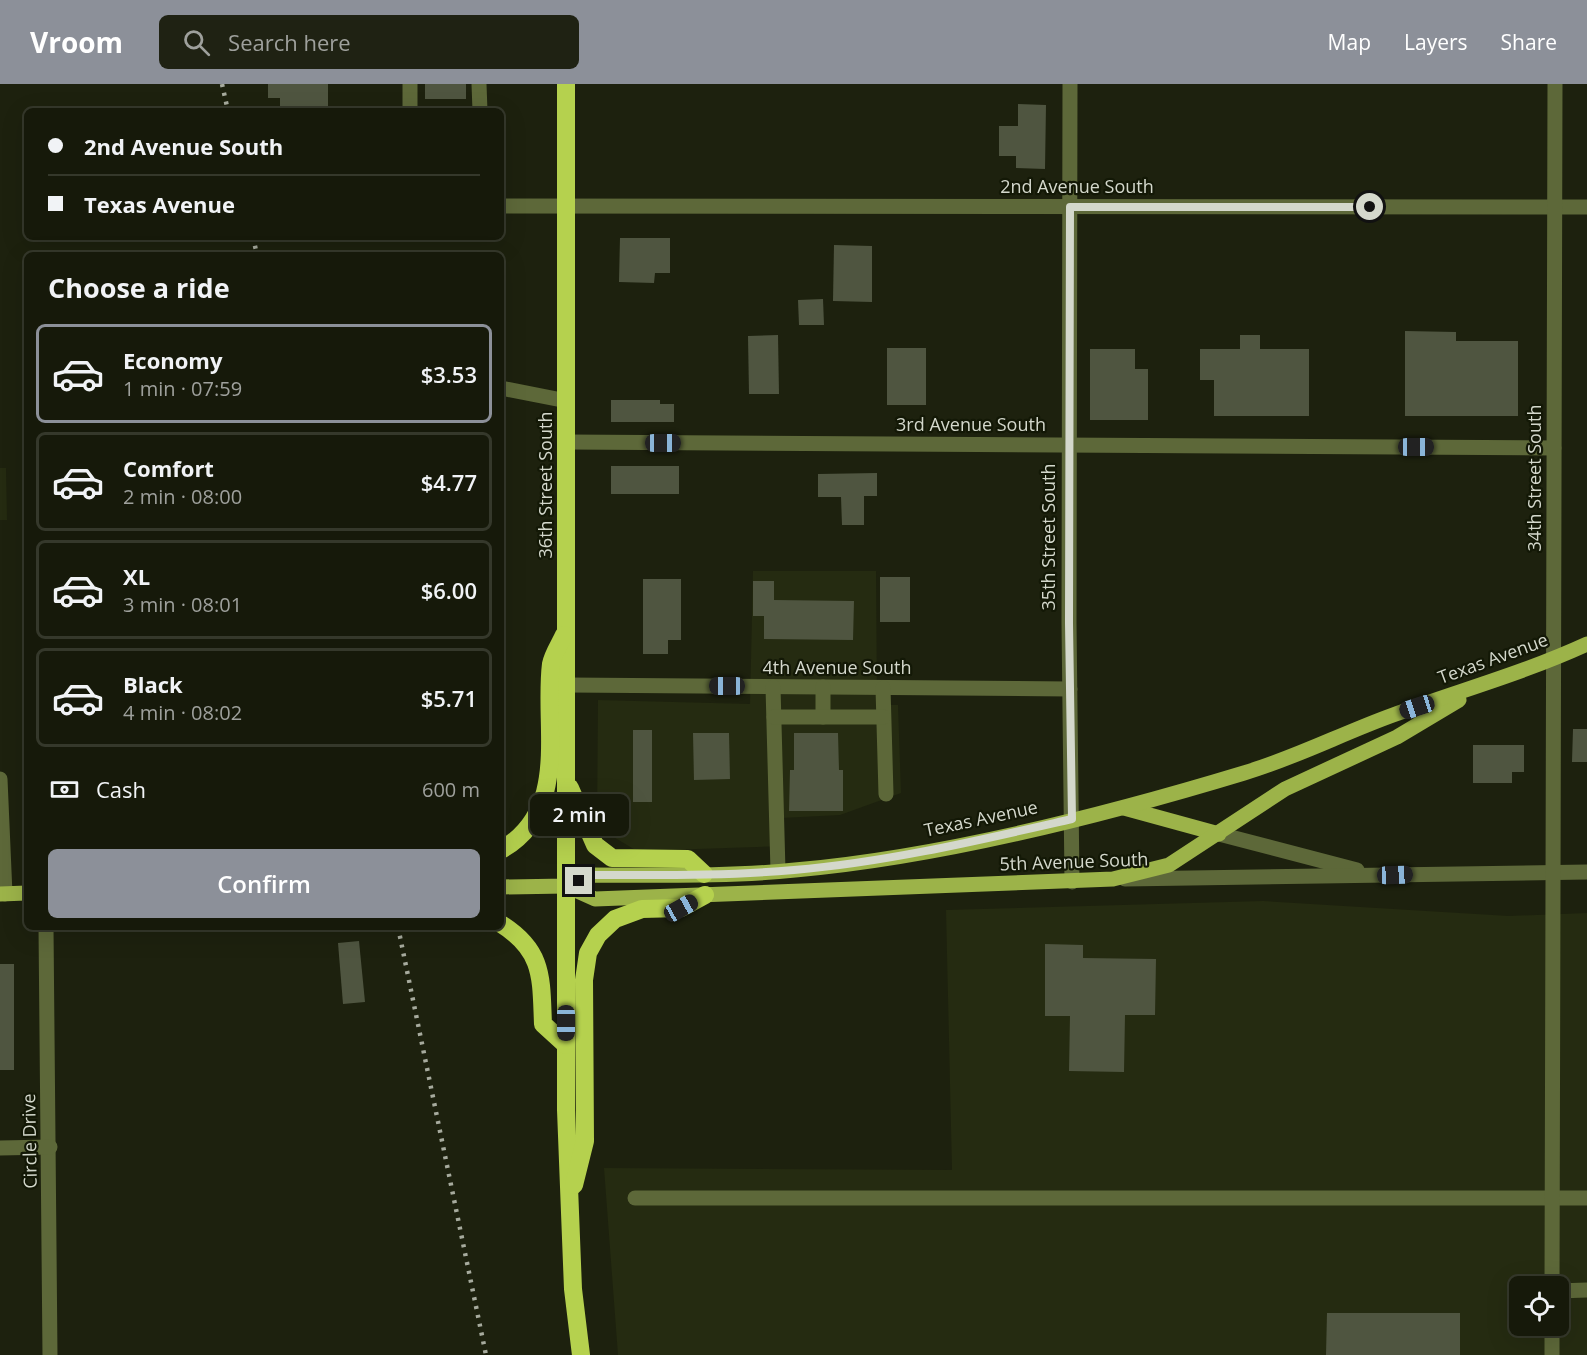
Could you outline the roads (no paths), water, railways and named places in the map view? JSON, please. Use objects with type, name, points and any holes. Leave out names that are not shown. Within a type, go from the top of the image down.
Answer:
[{"type":"highway","name":"36th Street South","points":[[566,84],[568,1210]]},
{"type":"highway","points":[[504,848],[520,839],[545,789],[550,771],[552,740],[551,663],[567,627]]},
{"type":"highway","points":[[567,780],[595,845],[612,858],[688,859],[704,874]]},
{"type":"highway","points":[[581,1355],[573,1289],[568,1210],[585,1141],[584,999],[588,953],[598,934],[615,919],[642,909],[681,908],[705,895]]},
{"type":"highway","points":[[504,926],[520,936],[534,954],[541,978],[543,1024],[566,1046]]},
{"type":"main road","name":"Texas Avenue","points":[[504,887],[566,886],[593,875],[778,871],[907,855],[1122,808],[1247,772],[1395,714],[1484,685],[1587,644]]},
{"type":"main road","points":[[1113,879],[1169,865],[1285,789],[1397,737],[1484,685]]},
{"type":"main road","points":[[1122,808],[1219,834]]},
{"type":"main road","name":"5th Avenue South","points":[[566,886],[595,899],[1113,879]]},
{"type":"main road","points":[[2,894],[24,893]]},
{"type":"street","points":[[410,84],[410,108]]},
{"type":"street","points":[[479,84],[480,108]]},
{"type":"street","name":"35th Street South","points":[[1070,84],[1069,445],[1072,882]]},
{"type":"street","name":"34th Street South","points":[[1552,1276],[1555,84]]},
{"type":"street","name":"2nd Avenue South","points":[[504,206],[1587,207]]},
{"type":"street","points":[[504,389],[567,400]]},
{"type":"street","name":"3rd Avenue South","points":[[567,442],[1554,448]]},
{"type":"street","name":"4th Avenue South","points":[[568,685],[1070,689]]},
{"type":"street","points":[[773,687],[778,871]]},
{"type":"street","points":[[823,687],[823,717]]},
{"type":"street","points":[[883,688],[886,794]]},
{"type":"street","points":[[774,717],[883,717]]},
{"type":"street","points":[[0,779],[2,894]]},
{"type":"street","points":[[1219,834],[1377,876]]},
{"type":"street","name":"5th Avenue South","points":[[1113,879],[1587,872]]},
{"type":"street","name":"Circle Drive","points":[[46,930],[50,1147],[50,1355]]},
{"type":"street","points":[[0,1148],[50,1147]]},
{"type":"street","points":[[635,1198],[1587,1198]]},
{"type":"street","points":[[1569,1291],[1587,1290]]},
{"type":"street","points":[[1552,1336],[1552,1355]]},
{"type":"railway","points":[[222,84],[227,108]]},
{"type":"railway","points":[[254,240],[256,252]]},
{"type":"railway","points":[[399,930],[486,1355]]}]
